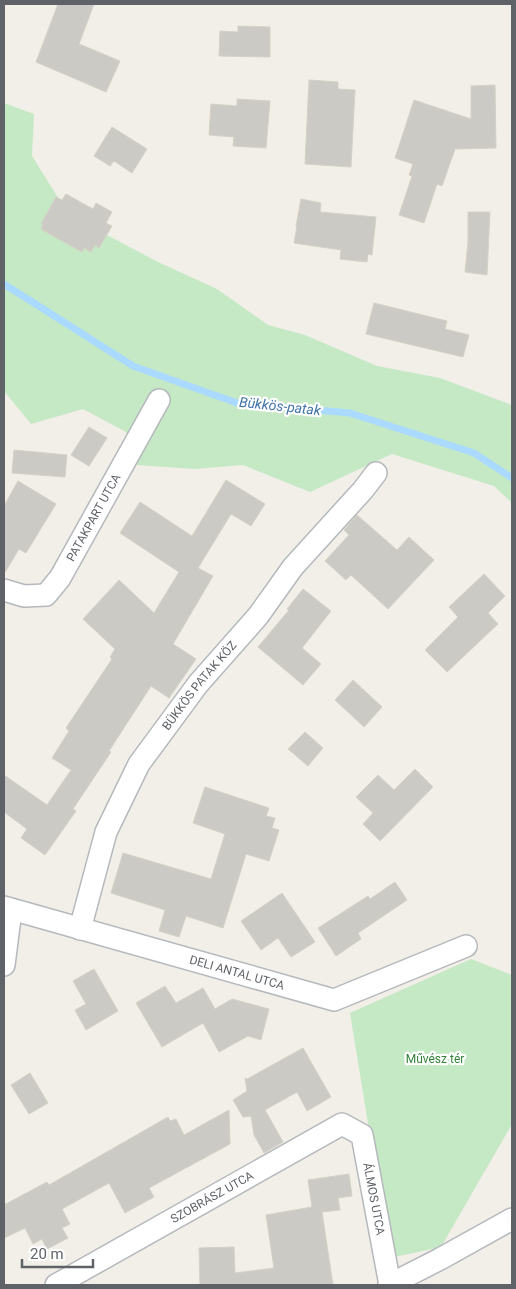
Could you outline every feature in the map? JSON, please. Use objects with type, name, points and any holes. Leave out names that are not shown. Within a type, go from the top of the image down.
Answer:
[{"type":"street","name":"PATAKPART UTCA","points":[[4,590],[24,596],[46,595],[60,578],[159,400]]},
{"type":"street","name":"BÜKKÖS PATAK KÖZ","points":[[80,929],[106,832],[138,764],[198,684],[258,616],[293,567],[376,474]]},
{"type":"street","name":"DELI ANTAL UTCA","points":[[7,908],[334,1000],[466,946]]},
{"type":"street","points":[[4,965],[7,908]]},
{"type":"street","name":"ÁLMOS UTCA","points":[[342,1124],[362,1135],[390,1285]]},
{"type":"street","name":"SZOBRÁSZ UTCA","points":[[56,1285],[342,1124]]},
{"type":"street","points":[[390,1285],[512,1219]]},
{"type":"green space","points":[[4,103],[34,114],[32,156],[69,215],[158,262],[217,289],[268,325],[305,335],[377,366],[440,378],[512,405],[512,503],[494,486],[392,454],[310,492],[243,465],[195,469],[136,465],[126,432],[83,409],[31,424],[4,391]]},
{"type":"green space","name":"Művész tér","points":[[471,959],[512,975],[512,1124],[441,1247],[390,1258],[350,1013]]},
{"type":"building","points":[[58,4],[94,4],[79,44],[120,61],[106,92],[36,62]]},
{"type":"building","points":[[238,26],[270,27],[270,57],[219,56],[220,31],[238,32]]},
{"type":"building","points":[[309,80],[338,82],[338,89],[355,90],[351,167],[305,164]]},
{"type":"building","points":[[495,85],[496,148],[455,149],[442,186],[437,184],[424,223],[399,215],[412,176],[409,175],[413,164],[395,158],[414,100],[471,119],[471,86]]},
{"type":"building","points":[[237,99],[270,101],[266,148],[233,146],[234,137],[209,135],[211,104],[237,106]]},
{"type":"building","points":[[112,127],[147,149],[132,173],[114,161],[110,166],[94,156]]},
{"type":"building","points":[[66,194],[93,209],[96,203],[112,212],[106,223],[112,226],[99,248],[95,245],[91,252],[84,248],[82,252],[41,229],[43,225],[41,224],[56,197],[62,200]]},
{"type":"building","points":[[301,199],[321,203],[320,212],[376,217],[372,255],[368,254],[367,262],[340,259],[341,250],[294,243]]},
{"type":"building","points":[[468,212],[490,212],[487,275],[465,272]]},
{"type":"building","points":[[374,303],[447,321],[445,329],[469,335],[463,357],[366,334]]},
{"type":"building","points":[[89,427],[107,438],[89,466],[71,455]]},
{"type":"building","points":[[14,450],[67,455],[65,477],[12,473]]},
{"type":"building","points":[[226,480],[265,504],[251,526],[231,514],[198,568],[213,576],[173,644],[196,659],[169,698],[151,686],[109,751],[111,752],[73,809],[76,811],[45,855],[21,838],[27,829],[4,812],[4,775],[47,805],[71,770],[52,758],[69,731],[66,728],[112,659],[110,657],[115,649],[83,619],[119,580],[154,613],[179,572],[120,533],[140,502],[192,536]]},
{"type":"building","points":[[18,481],[56,504],[26,553],[19,549],[4,574],[4,506]]},
{"type":"building","points":[[357,515],[397,550],[409,537],[434,560],[388,609],[351,575],[346,580],[325,561],[349,535],[344,530]]},
{"type":"building","points":[[484,574],[505,596],[488,613],[498,624],[447,672],[425,650],[458,617],[449,607]]},
{"type":"building","points":[[303,589],[331,611],[302,648],[321,664],[303,685],[258,647],[289,610],[287,609]]},
{"type":"building","points":[[353,680],[382,707],[364,727],[335,700]]},
{"type":"building","points":[[305,732],[323,748],[308,766],[288,749]]},
{"type":"building","points":[[415,769],[433,787],[380,841],[363,824],[373,813],[356,797],[378,775],[394,790]]},
{"type":"building","points":[[205,787],[269,808],[266,816],[275,818],[272,828],[279,830],[269,861],[246,854],[223,928],[186,916],[179,937],[159,931],[165,910],[111,893],[123,853],[211,879],[225,834],[193,823]]},
{"type":"building","points":[[395,882],[407,900],[358,933],[361,939],[336,956],[318,928],[368,896],[370,899]]},
{"type":"building","points":[[282,893],[315,942],[291,957],[278,938],[261,950],[241,921]]},
{"type":"building","points":[[94,969],[118,1011],[86,1030],[75,1010],[86,1004],[73,981]]},
{"type":"building","points":[[165,986],[176,1003],[203,988],[215,1009],[232,999],[269,1009],[261,1040],[248,1036],[219,1052],[203,1023],[162,1047],[136,1003]]},
{"type":"building","points":[[303,1048],[331,1097],[307,1111],[297,1092],[265,1110],[283,1142],[264,1153],[254,1135],[251,1116],[243,1117],[233,1100],[247,1091],[245,1078],[247,1079]]},
{"type":"building","points":[[30,1073],[48,1103],[29,1114],[11,1085]]},
{"type":"building","points":[[229,1110],[230,1144],[149,1188],[154,1197],[125,1213],[109,1183],[62,1209],[70,1224],[62,1228],[68,1238],[47,1249],[42,1239],[33,1244],[25,1228],[4,1238],[4,1205],[47,1182],[49,1185],[168,1117],[170,1121],[176,1119],[184,1135]]},
{"type":"building","points":[[349,1174],[352,1196],[338,1198],[340,1210],[322,1212],[333,1285],[200,1285],[199,1248],[234,1247],[235,1273],[274,1268],[266,1215],[312,1207],[308,1180]]},
{"type":"waterway","name":"Bükkös-patak","points":[[4,284],[133,366],[237,403],[350,413],[474,453],[512,478]]}]
